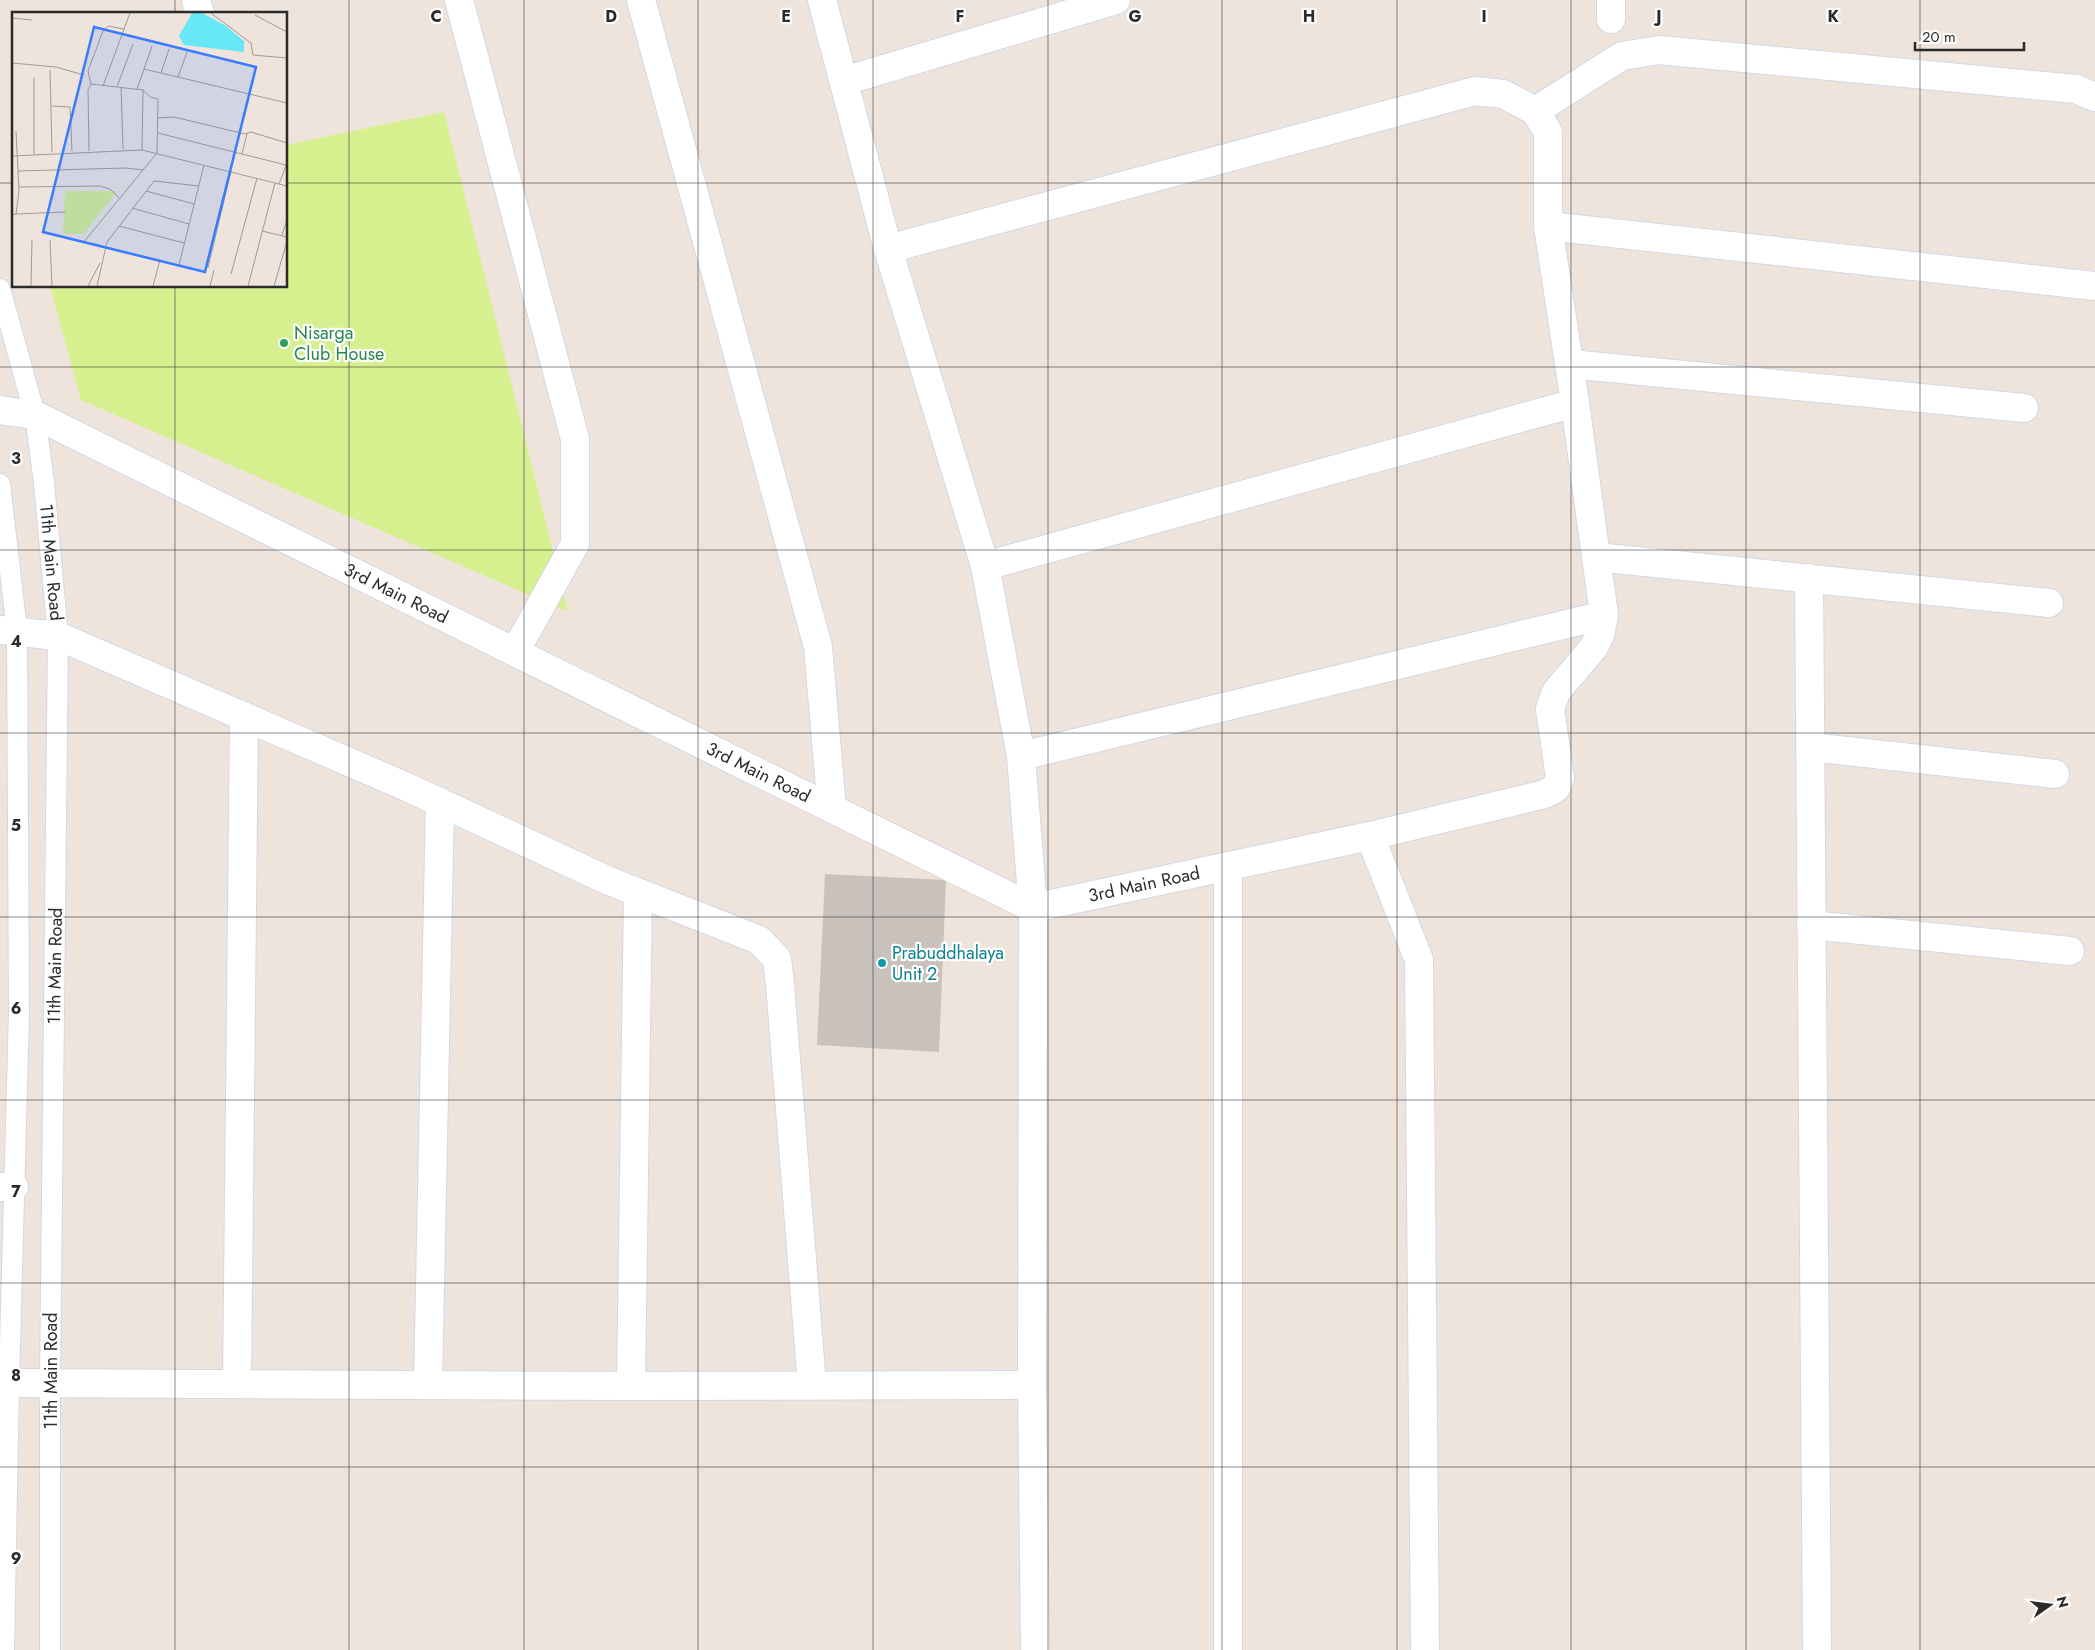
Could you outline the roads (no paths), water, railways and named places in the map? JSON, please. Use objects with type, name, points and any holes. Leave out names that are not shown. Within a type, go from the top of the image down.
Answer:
[{"type":"street","points":[[459,0],[575,439],[575,544],[514,652]]},
{"type":"street","points":[[641,0],[818,647],[832,809]]},
{"type":"street","points":[[822,0],[888,249],[984,566],[1021,756],[1033,908],[1032,1385],[1035,1650]]},
{"type":"street","points":[[844,81],[1116,0]]},
{"type":"street","points":[[1535,111],[1622,56],[1659,50],[2076,90],[2095,97]]},
{"type":"street","points":[[888,249],[1475,91],[1503,94],[1535,111],[1548,132],[1548,226],[1576,402],[1604,615],[1021,756]]},
{"type":"street","points":[[1548,226],[2095,286]]},
{"type":"street","points":[[1570,364],[2024,408]]},
{"type":"street","points":[[984,566],[1576,402]]},
{"type":"street","name":"3rd Main Road","points":[[0,410],[35,415],[1033,908],[1370,836],[1545,794],[1556,788],[1560,778],[1550,708],[1556,692],[1594,646],[1600,635],[1604,615]]},
{"type":"street","points":[[1596,557],[2048,602]]},
{"type":"street","points":[[1809,578],[1817,1650]]},
{"type":"street","points":[[9,630],[58,636],[440,802],[638,893],[759,940],[777,959],[812,1385]]},
{"type":"street","points":[[237,1384],[244,716]]},
{"type":"street","points":[[1810,747],[2055,774]]},
{"type":"street","points":[[428,1384],[440,802]]},
{"type":"street","points":[[1370,836],[1419,960],[1425,1650]]},
{"type":"street","points":[[1228,867],[1228,1650]]},
{"type":"street","points":[[631,1386],[638,893]]},
{"type":"street","points":[[1811,925],[2070,952]]},
{"type":"street","points":[[9,1383],[631,1386],[1032,1385]]},
{"type":"lane","name":"11th Main Road","points":[[0,289],[35,415],[44,483],[58,636],[50,1383],[50,1650]]},
{"type":"lane","name":"11th Main Road","points":[[0,484],[9,630],[19,1012],[7,1187],[9,1383],[4,1650]]},
{"type":"place","name":"Nisarga Club House","points":[[284,343]]},
{"type":"place","name":"Prabuddhalaya Unit 2","points":[[882,963]]}]
